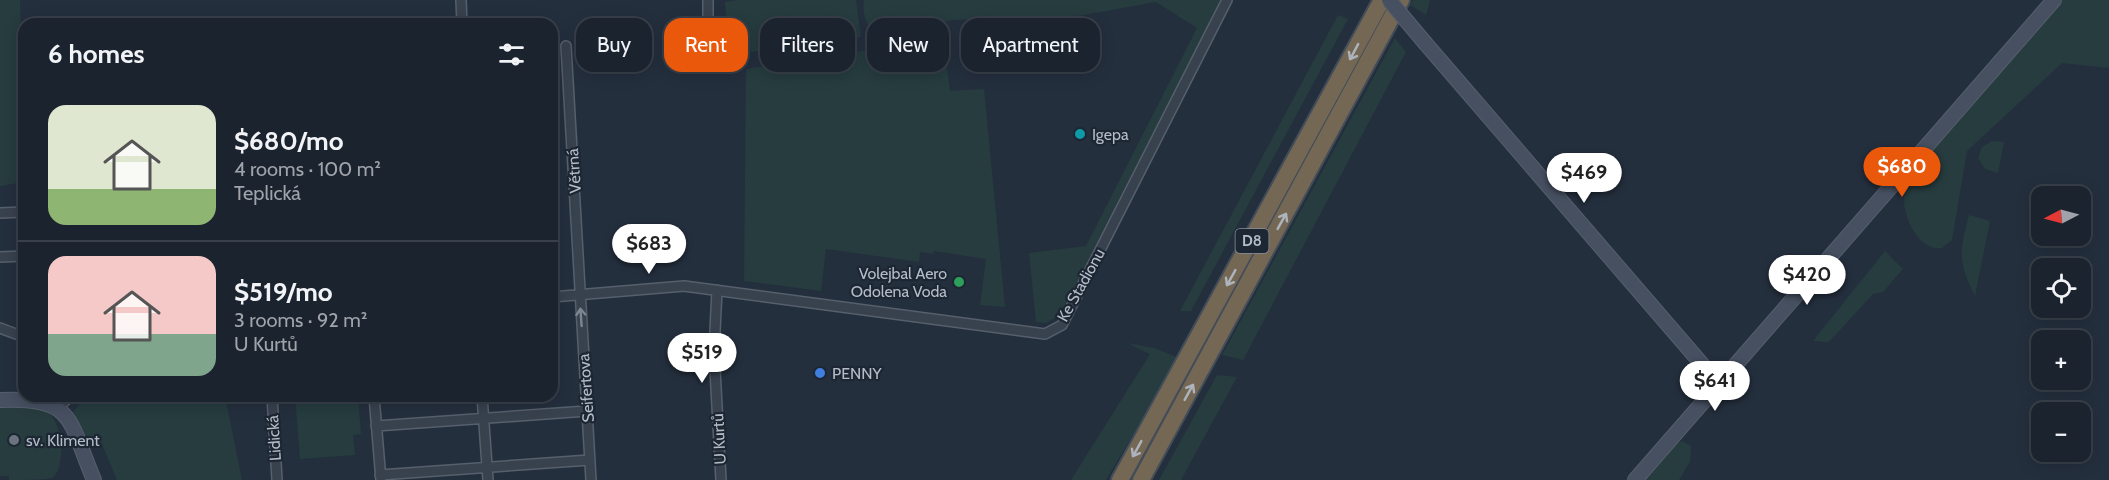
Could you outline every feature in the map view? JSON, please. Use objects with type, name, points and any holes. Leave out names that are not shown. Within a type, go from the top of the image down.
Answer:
[{"type":"highway","name":"D8","points":[[1120,480],[1382,0]]},
{"type":"highway","name":"D8","points":[[1141,480],[1401,0]]},
{"type":"street","points":[[461,0],[462,18]]},
{"type":"street","points":[[708,0],[708,18]]},
{"type":"street","name":"Ke Stadionu","points":[[558,297],[684,286],[1045,334],[1062,326],[1227,0]]},
{"type":"street","points":[[1389,0],[1719,384]]},
{"type":"street","points":[[1635,480],[2054,0]]},
{"type":"street","name":"Větrná","points":[[566,46],[580,296]]},
{"type":"street","points":[[0,213],[18,212]]},
{"type":"street","points":[[0,257],[18,256]]},
{"type":"street","name":"U Kurtů","points":[[717,290],[714,351],[721,480]]},
{"type":"street","name":"Seifertova","points":[[580,296],[591,480]]},
{"type":"street","points":[[0,328],[18,335]]},
{"type":"street","points":[[0,400],[18,399]]},
{"type":"street","points":[[42,402],[58,407],[68,420],[94,480]]},
{"type":"street","points":[[58,407],[64,402]]},
{"type":"street","name":"Lidická","points":[[272,402],[277,480]]},
{"type":"street","points":[[375,402],[380,477],[590,460]]},
{"type":"street","points":[[483,402],[488,480]]},
{"type":"street","points":[[376,426],[587,411]]},
{"type":"green space","points":[[0,0],[20,0],[21,18],[18,18],[18,183],[0,186]]},
{"type":"green space","points":[[738,0],[856,0],[861,37],[855,38],[855,18],[760,18],[760,51],[748,52],[748,18],[726,18],[725,2]]},
{"type":"green space","points":[[864,0],[1221,0],[1060,315],[1046,323],[1036,322],[1029,253],[1086,246],[1197,28],[1156,2],[1067,18],[961,18],[949,21],[949,18],[867,18],[867,22],[863,7]]},
{"type":"green space","points":[[1413,0],[1430,0],[1426,15],[1410,5]]},
{"type":"green space","points":[[2062,0],[2109,0],[2109,68],[2062,63],[1967,151],[1952,240],[1942,248],[1926,244],[1909,223],[1904,205],[1911,174]]},
{"type":"green space","points":[[1338,15],[1348,19],[1191,311],[1180,311]]},
{"type":"green space","points":[[1395,38],[1406,52],[1243,360],[1222,355]]},
{"type":"green space","points":[[867,50],[867,72],[947,72],[950,91],[984,89],[1005,307],[980,305],[986,259],[934,251],[933,254],[920,252],[919,262],[826,249],[821,291],[744,281],[746,72],[748,69],[760,67],[760,72],[855,72],[855,52]]},
{"type":"green space","points":[[1992,141],[2004,142],[1998,173],[1985,169],[1978,158],[1982,147]]},
{"type":"green space","points":[[1969,215],[1990,221],[1975,296],[1965,274],[1962,256],[1963,238]]},
{"type":"green space","points":[[1885,251],[1903,269],[1883,292],[1873,294],[1829,342],[1813,341]]},
{"type":"green space","points":[[1127,343],[1154,348],[1179,358],[1106,480],[1071,480],[1150,354]]},
{"type":"green space","points":[[1217,375],[1237,377],[1181,480],[1159,480]]},
{"type":"green space","points":[[82,402],[226,402],[242,480],[117,480],[101,442],[84,444],[71,414]]},
{"type":"green space","points":[[295,402],[358,402],[361,434],[353,435],[355,455],[300,459]]},
{"type":"green space","points":[[0,404],[37,406],[49,412],[58,430],[61,453],[57,472],[52,478],[9,480],[9,476],[0,476]]},
{"type":"green space","points":[[1682,441],[1691,446],[1690,462],[1679,480],[1644,480],[1672,446]]},
{"type":"place","name":"Igepa","points":[[1080,134]]},
{"type":"place","name":"Volejbal Aero Odolena Voda","points":[[959,282]]},
{"type":"place","name":"PENNY","points":[[820,373]]},
{"type":"place","name":"sv. Kliment","points":[[14,440]]}]
